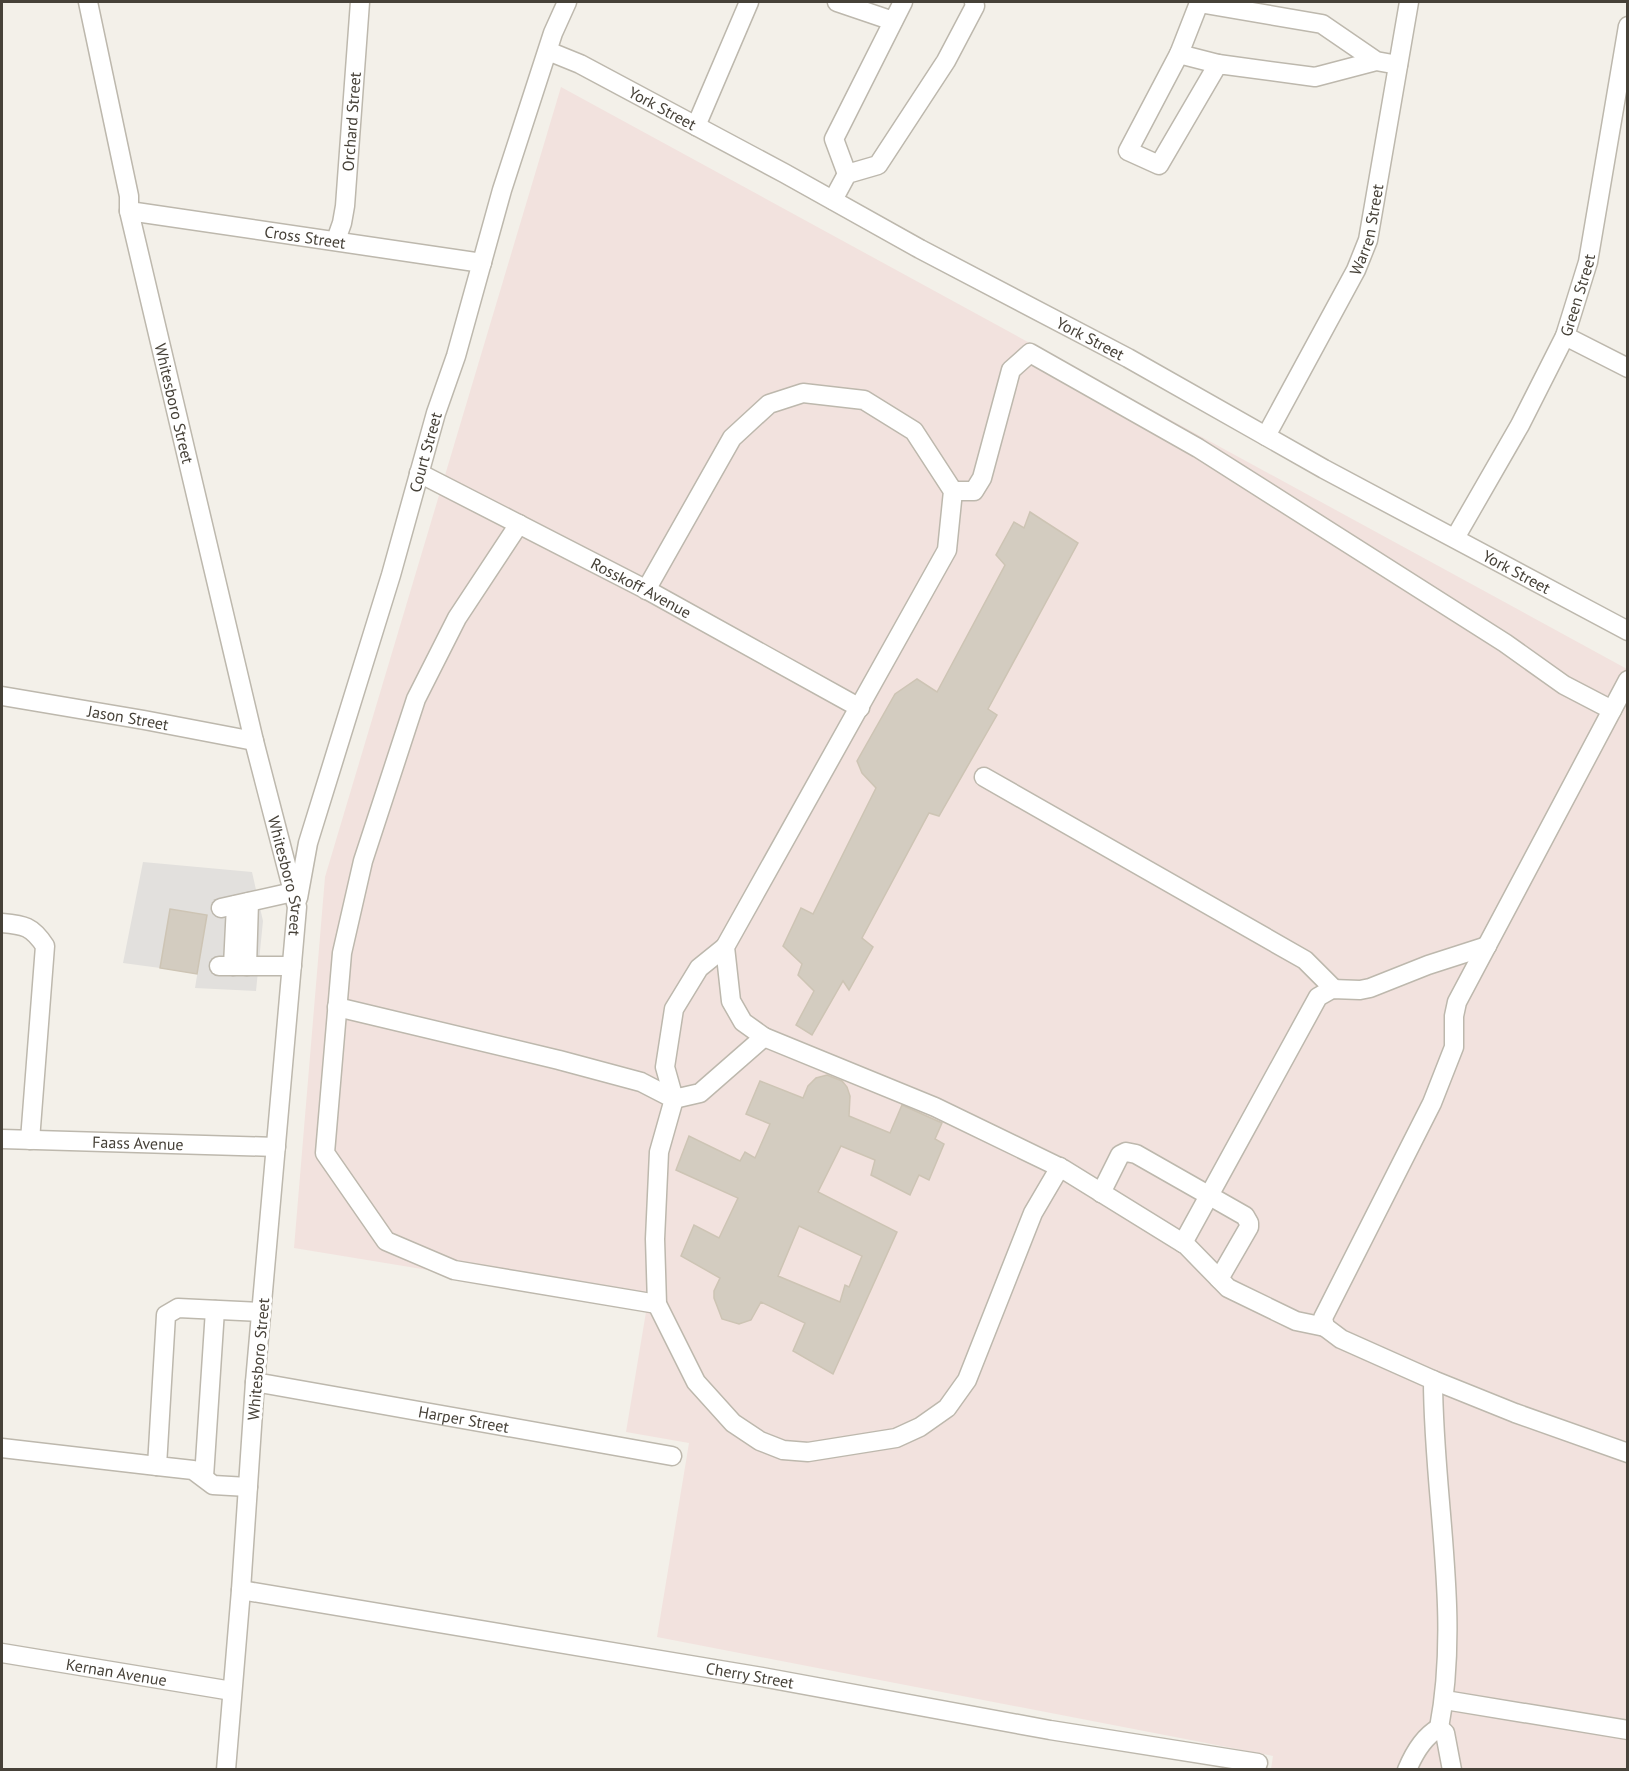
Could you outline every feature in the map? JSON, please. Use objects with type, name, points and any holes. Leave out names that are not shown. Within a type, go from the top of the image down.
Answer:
[{"type":"street","name":"Whitesboro Street","points":[[88,2],[129,196],[129,211],[254,741],[295,899],[292,966],[255,1382],[226,1770]]},
{"type":"street","name":"Orchard Street","points":[[336,240],[345,206],[360,2]]},
{"type":"street","name":"Court Street","points":[[295,899],[308,843],[391,575],[502,190],[553,33],[567,2]]},
{"type":"street","points":[[696,126],[749,2]]},
{"type":"street","points":[[837,2],[893,21]]},
{"type":"street","points":[[848,174],[834,139],[903,2]]},
{"type":"street","points":[[833,200],[848,174],[878,165],[946,61],[975,6],[974,2]]},
{"type":"street","name":"Warren Street","points":[[1266,436],[1356,270],[1368,240],[1409,2]]},
{"type":"street","points":[[1218,64],[1159,165],[1128,151],[1179,54],[1199,3],[1322,24],[1376,61],[1398,65]]},
{"type":"street","name":"Green Street","points":[[1455,538],[1520,424],[1565,336],[1588,262],[1627,32]]},
{"type":"street","name":"York Street","points":[[548,51],[580,64],[696,126],[920,249],[1128,358],[1324,469],[1628,631]]},
{"type":"street","points":[[1179,54],[1218,64],[1315,77],[1376,61]]},
{"type":"street","name":"Cross Street","points":[[129,211],[482,263]]},
{"type":"street","points":[[1565,336],[1628,368]]},
{"type":"street","points":[[953,491],[974,491],[982,478],[1011,369],[1030,353],[1198,448],[1505,643],[1564,685],[1612,710]]},
{"type":"street","points":[[646,590],[732,438],[769,404],[803,393],[864,400],[914,431],[953,491],[947,550],[725,947],[699,968],[674,1009],[665,1067],[675,1099],[659,1152],[655,1239],[657,1304],[696,1382],[733,1423],[760,1441],[783,1450],[808,1452],[896,1438],[920,1427],[947,1408],[967,1380],[1033,1213],[1060,1167]]},
{"type":"street","name":"Rosskoff Avenue","points":[[419,473],[646,590],[860,708]]},
{"type":"street","points":[[519,524],[457,618],[416,699],[363,861],[342,953],[325,1153],[386,1241],[454,1270],[657,1304]]},
{"type":"street","points":[[1325,1327],[1323,1318],[1432,1103],[1454,1047],[1454,1016],[1457,1002],[1628,680]]},
{"type":"street","name":"Jason Street","points":[[2,696],[254,741]]},
{"type":"street","points":[[984,777],[1305,960],[1334,989]]},
{"type":"street","points":[[292,966],[233,966],[235,905],[295,899]]},
{"type":"street","points":[[2,923],[27,928],[37,933],[45,946],[30,1140]]},
{"type":"street","points":[[1183,1243],[1318,997],[1334,989],[1370,988],[1428,965],[1487,946]]},
{"type":"street","points":[[725,947],[731,1001],[743,1022],[764,1037],[935,1107],[1060,1167],[1183,1243],[1228,1288],[1296,1321],[1325,1327],[1341,1339],[1515,1413],[1628,1452]]},
{"type":"street","points":[[337,1007],[641,1082],[675,1099],[700,1093],[764,1037]]},
{"type":"street","name":"Faass Avenue","points":[[2,1139],[276,1147]]},
{"type":"street","points":[[1101,1193],[1120,1155],[1126,1152],[1136,1154],[1245,1216],[1249,1223],[1248,1227],[1219,1279]]},
{"type":"street","points":[[157,1466],[166,1316],[178,1308],[261,1312]]},
{"type":"street","points":[[204,1477],[215,1310]]},
{"type":"street","points":[[1407,1770],[1428,1735],[1439,1728],[1444,1700],[1447,1647],[1446,1577],[1433,1413],[1433,1380]]},
{"type":"street","name":"Harper Street","points":[[255,1382],[672,1456]]},
{"type":"street","points":[[2,1448],[193,1470],[213,1485],[248,1486]]},
{"type":"street","name":"Cherry Street","points":[[241,1590],[762,1677],[1050,1730],[1258,1763]]},
{"type":"street","name":"Kernan Avenue","points":[[2,1653],[232,1691]]},
{"type":"street","points":[[1444,1700],[1628,1730]]},
{"type":"street","points":[[1439,1728],[1445,1733],[1452,1770]]},
{"type":"shaded area","points":[[561,87],[1627,669],[1627,1769],[1271,1769],[1273,1756],[657,1637],[689,1443],[626,1432],[647,1306],[294,1248],[325,877]]},
{"type":"shaded area","points":[[143,862],[252,872],[263,921],[256,991],[195,988],[207,915],[171,909],[160,968],[123,963]]},
{"type":"building","points":[[1030,512],[1078,543],[988,709],[997,715],[939,816],[929,813],[862,938],[873,947],[849,990],[843,981],[812,1035],[796,1025],[814,991],[798,975],[802,964],[783,946],[801,908],[813,914],[876,788],[862,773],[857,761],[895,694],[917,679],[937,692],[1005,565],[996,555],[1014,522],[1024,528]]},
{"type":"building","points":[[170,909],[207,915],[197,974],[160,968]]},
{"type":"building","points":[[827,1075],[842,1081],[850,1096],[849,1116],[890,1133],[902,1105],[942,1123],[935,1139],[944,1144],[929,1180],[919,1175],[910,1195],[871,1175],[875,1160],[841,1146],[818,1192],[897,1232],[833,1374],[793,1351],[805,1323],[761,1302],[751,1320],[739,1324],[722,1319],[714,1298],[714,1291],[720,1278],[681,1256],[694,1225],[719,1238],[738,1198],[676,1170],[689,1136],[740,1161],[745,1152],[755,1158],[770,1124],[746,1114],[760,1081],[803,1098],[808,1086],[816,1078]],"holes":[[[799,1226],[862,1256],[849,1287],[845,1285],[840,1302],[778,1276]]]}]
